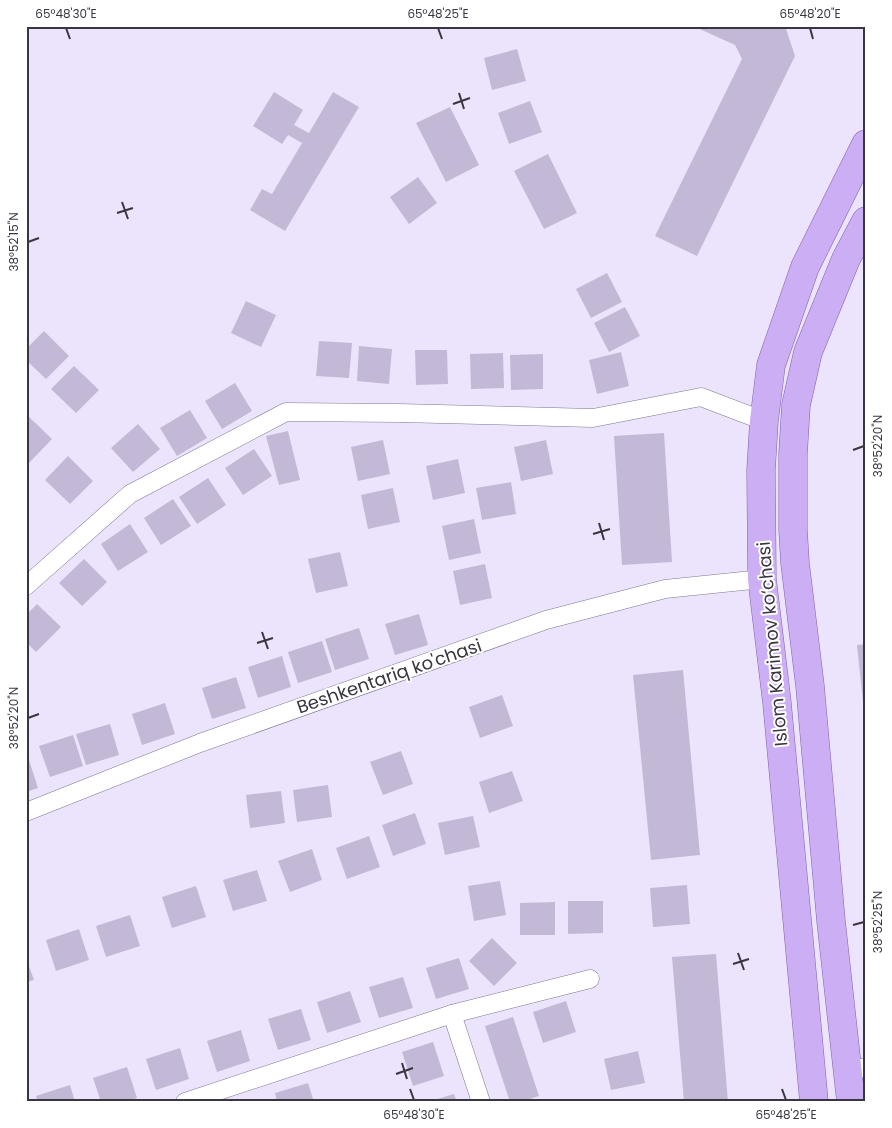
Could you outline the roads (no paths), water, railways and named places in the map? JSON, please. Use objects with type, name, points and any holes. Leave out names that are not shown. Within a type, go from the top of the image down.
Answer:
[{"type":"main road","name":"Islom Karimov ko‘chasi","points":[[814,1102],[777,702],[762,579],[761,470],[764,421],[771,365],[805,267],[866,144]]},
{"type":"main road","name":"Islom Karimov ko‘chasi","points":[[852,1102],[857,1069],[831,921],[810,686],[794,563],[793,454],[796,405],[808,352],[846,260],[866,222]]},
{"type":"street","points":[[26,586],[130,494],[286,412],[593,418],[700,397],[764,421]]},
{"type":"street","name":"Beshkentariq ko'chasi","points":[[26,812],[200,742],[546,620],[665,588],[762,579]]},
{"type":"street","points":[[185,1102],[452,1014],[590,979]]},
{"type":"street","points":[[452,1014],[481,1102]]}]
